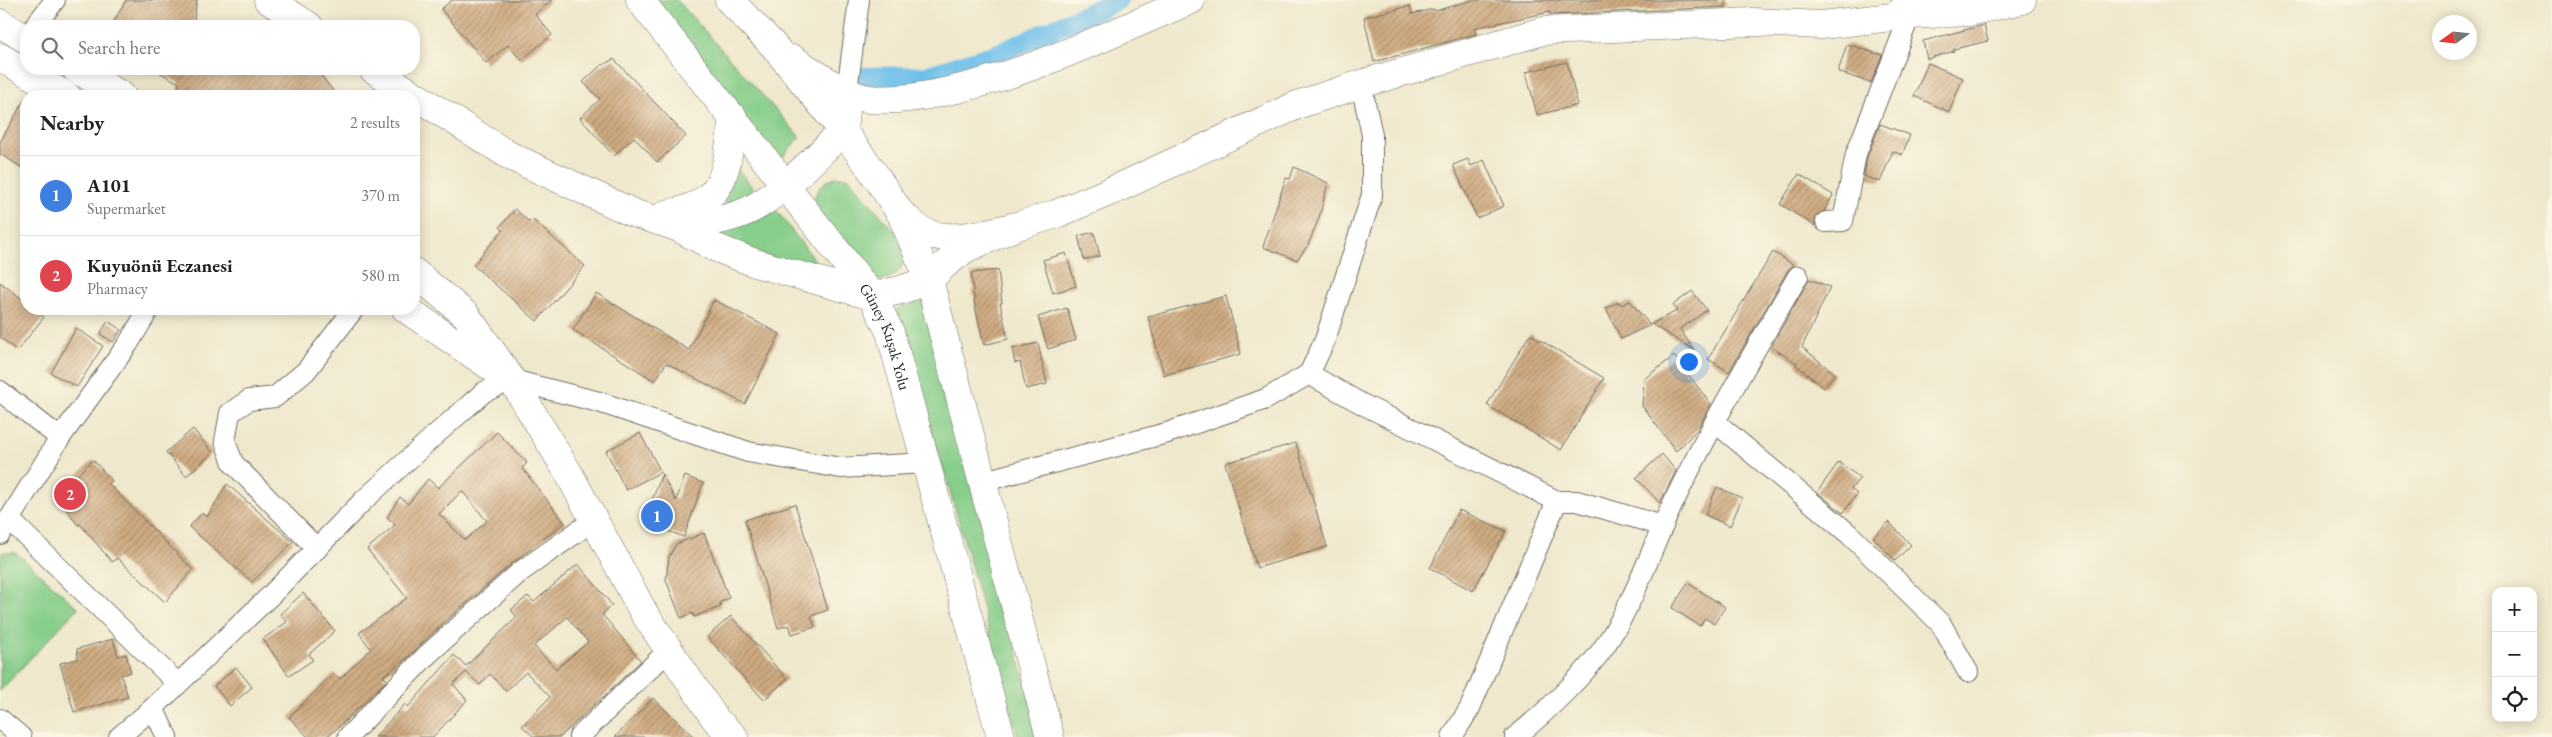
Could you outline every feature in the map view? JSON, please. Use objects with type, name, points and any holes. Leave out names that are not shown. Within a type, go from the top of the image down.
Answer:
[{"type":"main road","points":[[268,0],[299,20]]},
{"type":"main road","name":"Güney Kuşak Yolu","points":[[640,0],[872,296],[890,332],[1001,737]]},
{"type":"main road","points":[[728,0],[773,45],[843,131],[901,214],[929,280],[940,331],[984,481],[1050,737]]},
{"type":"main road","points":[[773,45],[847,91],[869,98],[902,100],[954,90],[1017,73],[1191,0]]},
{"type":"main road","points":[[1880,0],[1917,8],[1968,12],[2022,0]]},
{"type":"main road","points":[[901,214],[924,232],[944,236],[971,236],[1017,226],[1056,214],[1116,189],[1297,105],[1361,84],[1544,31],[1752,22],[1821,25],[1917,8]]},
{"type":"main road","points":[[0,23],[20,35]]},
{"type":"main road","points":[[3,65],[20,73]]},
{"type":"main road","points":[[24,75],[55,90]]},
{"type":"main road","points":[[86,75],[112,90]]},
{"type":"main road","points":[[382,75],[406,90]]},
{"type":"main road","points":[[677,227],[729,217],[755,208],[786,184],[843,131],[847,91]]},
{"type":"main road","points":[[420,99],[510,156],[633,213],[677,227],[714,247],[755,263],[872,296],[895,292],[929,280],[965,249],[1017,226]]},
{"type":"main road","points":[[633,213],[661,215],[687,211],[700,205],[714,194],[726,170],[733,117]]},
{"type":"main road","points":[[420,277],[466,315],[512,380],[568,472],[644,613],[716,720],[734,737]]},
{"type":"main road","points":[[415,315],[512,380]]},
{"type":"street","points":[[40,20],[55,0]]},
{"type":"street","points":[[847,91],[859,0]]},
{"type":"street","points":[[1826,222],[1843,221],[1856,154],[1917,8]]},
{"type":"street","points":[[984,481],[1167,433],[1266,399],[1309,374],[1325,340],[1372,195],[1372,135],[1361,84]]},
{"type":"street","points":[[1516,737],[1535,721],[1599,654],[1626,609],[1663,526],[1715,422],[1798,276]]},
{"type":"street","points":[[145,315],[128,344],[60,438],[5,526],[177,683]]},
{"type":"street","points":[[316,549],[233,463],[225,441],[230,413],[249,400],[275,397],[300,376],[349,315]]},
{"type":"street","points":[[1309,374],[1362,404],[1557,501],[1577,501],[1663,526]]},
{"type":"street","points":[[119,737],[153,708],[364,500],[484,392],[512,380],[599,402],[748,452],[841,468],[925,463]]},
{"type":"street","points":[[0,391],[60,438]]},
{"type":"street","points":[[1715,422],[1849,534],[1927,610],[1941,624],[1968,672]]},
{"type":"street","points":[[1452,737],[1470,708],[1557,501]]},
{"type":"street","points":[[348,737],[427,655],[513,578],[594,520]]},
{"type":"street","points":[[579,737],[669,650]]},
{"type":"street","points":[[153,708],[167,737]]},
{"type":"street","points":[[0,718],[21,737]]},
{"type":"green space","points":[[641,0],[677,0],[800,137],[777,163]]},
{"type":"green space","points":[[736,167],[757,193],[727,207],[708,208]]},
{"type":"green space","points":[[835,177],[848,177],[905,244],[904,261],[898,272],[892,277],[869,280],[811,206],[819,188]]},
{"type":"green space","points":[[777,211],[822,270],[782,262],[710,231],[758,220]]},
{"type":"green space","points":[[921,295],[1040,737],[1018,737],[956,511],[896,310]]},
{"type":"green space","points":[[3,552],[15,553],[21,557],[78,608],[0,691],[0,556]]},
{"type":"building","points":[[126,0],[197,0],[194,20],[114,20]]},
{"type":"building","points":[[452,0],[552,0],[535,14],[552,35],[521,60],[508,45],[486,63],[441,9]]},
{"type":"building","points":[[1472,0],[1725,0],[1726,7],[1550,15],[1550,12],[1474,28],[1476,34],[1374,62],[1364,17],[1410,6],[1412,14],[1434,9],[1435,11]]},
{"type":"building","points":[[1984,25],[1988,41],[1954,49],[1954,51],[1927,59],[1923,41]]},
{"type":"building","points":[[1847,44],[1882,55],[1871,83],[1838,72]]},
{"type":"building","points":[[614,59],[686,136],[657,162],[634,137],[614,156],[580,118],[600,99],[583,82],[599,67]]},
{"type":"building","points":[[1567,62],[1578,105],[1537,115],[1526,72]]},
{"type":"building","points":[[1928,63],[1963,78],[1949,112],[1914,96]]},
{"type":"building","points":[[164,75],[321,75],[332,90],[177,90],[179,83]]},
{"type":"building","points":[[20,107],[20,166],[0,154],[0,142]]},
{"type":"building","points":[[1880,124],[1910,135],[1902,155],[1893,151],[1880,182],[1864,176],[1867,157]]},
{"type":"building","points":[[1468,159],[1471,166],[1484,160],[1504,206],[1477,218],[1453,165]]},
{"type":"building","points":[[1294,167],[1328,183],[1319,218],[1308,245],[1297,260],[1263,247],[1286,178],[1290,179]]},
{"type":"building","points":[[1799,174],[1833,195],[1824,211],[1816,216],[1815,226],[1780,204]]},
{"type":"building","points":[[515,209],[529,222],[532,219],[585,266],[537,321],[473,265],[503,230],[500,227]]},
{"type":"building","points":[[1094,232],[1100,256],[1084,260],[1078,236]]},
{"type":"building","points":[[1773,252],[1794,265],[1788,270],[1729,372],[1708,359]]},
{"type":"building","points":[[1066,253],[1076,286],[1053,293],[1043,260]]},
{"type":"building","points":[[998,270],[1002,303],[1000,303],[1008,339],[984,345],[975,306],[971,273]]},
{"type":"building","points":[[1809,279],[1830,287],[1802,347],[1835,374],[1824,388],[1796,365],[1797,363],[1771,347]]},
{"type":"building","points":[[0,282],[20,297],[20,315],[42,315],[44,317],[17,351],[0,337]]},
{"type":"building","points":[[1692,291],[1707,310],[1680,329],[1694,350],[1651,324],[1677,311],[1673,305]]},
{"type":"building","points":[[596,293],[689,350],[714,300],[780,334],[745,404],[666,363],[655,381],[573,330]]},
{"type":"building","points":[[1226,296],[1241,354],[1164,375],[1148,317]]},
{"type":"building","points":[[1630,301],[1650,325],[1621,339],[1606,308],[1619,302],[1621,305]]},
{"type":"building","points":[[1067,308],[1076,340],[1048,349],[1038,317]]},
{"type":"building","points":[[108,321],[121,330],[113,342],[100,334]]},
{"type":"building","points":[[76,328],[103,346],[77,387],[51,373]]},
{"type":"building","points":[[1530,334],[1604,378],[1561,450],[1487,405]]},
{"type":"building","points":[[1038,343],[1047,384],[1026,389],[1020,362],[1015,363],[1012,349]]},
{"type":"building","points":[[1674,356],[1711,404],[1697,430],[1676,451],[1642,406],[1644,379]]},
{"type":"building","points":[[193,429],[213,453],[186,476],[166,452]]},
{"type":"building","points":[[497,432],[527,463],[522,468],[565,523],[512,563],[408,657],[383,676],[387,680],[339,727],[326,737],[308,737],[289,717],[334,673],[340,679],[371,649],[359,633],[407,598],[367,549],[395,525],[387,517],[400,497],[408,504],[428,479],[438,488]],"holes":[[[462,491],[487,521],[465,540],[439,514]]]},
{"type":"building","points":[[640,433],[661,472],[626,490],[606,451]]},
{"type":"building","points":[[1296,443],[1327,547],[1257,568],[1225,463]]},
{"type":"building","points":[[1662,454],[1676,471],[1660,503],[1636,478]]},
{"type":"building","points":[[93,460],[112,481],[109,484],[193,570],[165,602],[117,558],[112,562],[80,524],[78,525],[60,501],[76,486],[71,481]]},
{"type":"building","points":[[1839,462],[1860,478],[1851,489],[1857,494],[1843,513],[1817,492]]},
{"type":"building","points":[[662,474],[676,501],[685,476],[703,483],[684,537],[644,522]]},
{"type":"building","points":[[227,484],[293,542],[252,582],[189,527],[202,513],[207,517]]},
{"type":"building","points":[[1717,487],[1742,498],[1730,526],[1705,515]]},
{"type":"building","points":[[795,504],[828,610],[811,616],[815,627],[792,634],[789,625],[778,628],[745,520]]},
{"type":"building","points":[[1459,510],[1506,531],[1473,591],[1430,568]]},
{"type":"building","points":[[1889,522],[1911,545],[1895,561],[1873,537]]},
{"type":"building","points":[[704,533],[729,598],[719,603],[722,606],[694,617],[693,613],[681,618],[666,580],[669,557],[676,544]]},
{"type":"building","points":[[578,564],[612,605],[602,614],[641,661],[560,737],[534,737],[522,726],[550,697],[526,672],[506,691],[490,674],[480,685],[466,672],[453,684],[467,700],[433,737],[375,737],[405,704],[408,707],[454,655],[466,666],[517,617],[511,610],[528,596],[534,602]],"holes":[[[567,617],[588,642],[556,669],[534,646]]]},
{"type":"building","points":[[1688,583],[1725,607],[1714,624],[1705,618],[1700,626],[1672,608]]},
{"type":"building","points":[[303,593],[335,631],[309,654],[313,660],[289,676],[263,639],[287,622],[280,614]]},
{"type":"building","points":[[731,616],[787,679],[764,700],[707,637]]},
{"type":"building","points":[[113,639],[118,656],[126,654],[131,672],[121,675],[128,697],[74,712],[60,663],[78,659],[77,649]]},
{"type":"building","points":[[236,667],[252,687],[230,706],[214,686]]},
{"type":"building","points":[[653,698],[694,737],[615,737]]},
{"type":"waterway","points":[[858,77],[926,76],[1002,52],[1118,0]]},
{"type":"place","name":"Kuyuönü Eczanesi","points":[[70,494]]},
{"type":"place","name":"A101","points":[[657,516]]}]
